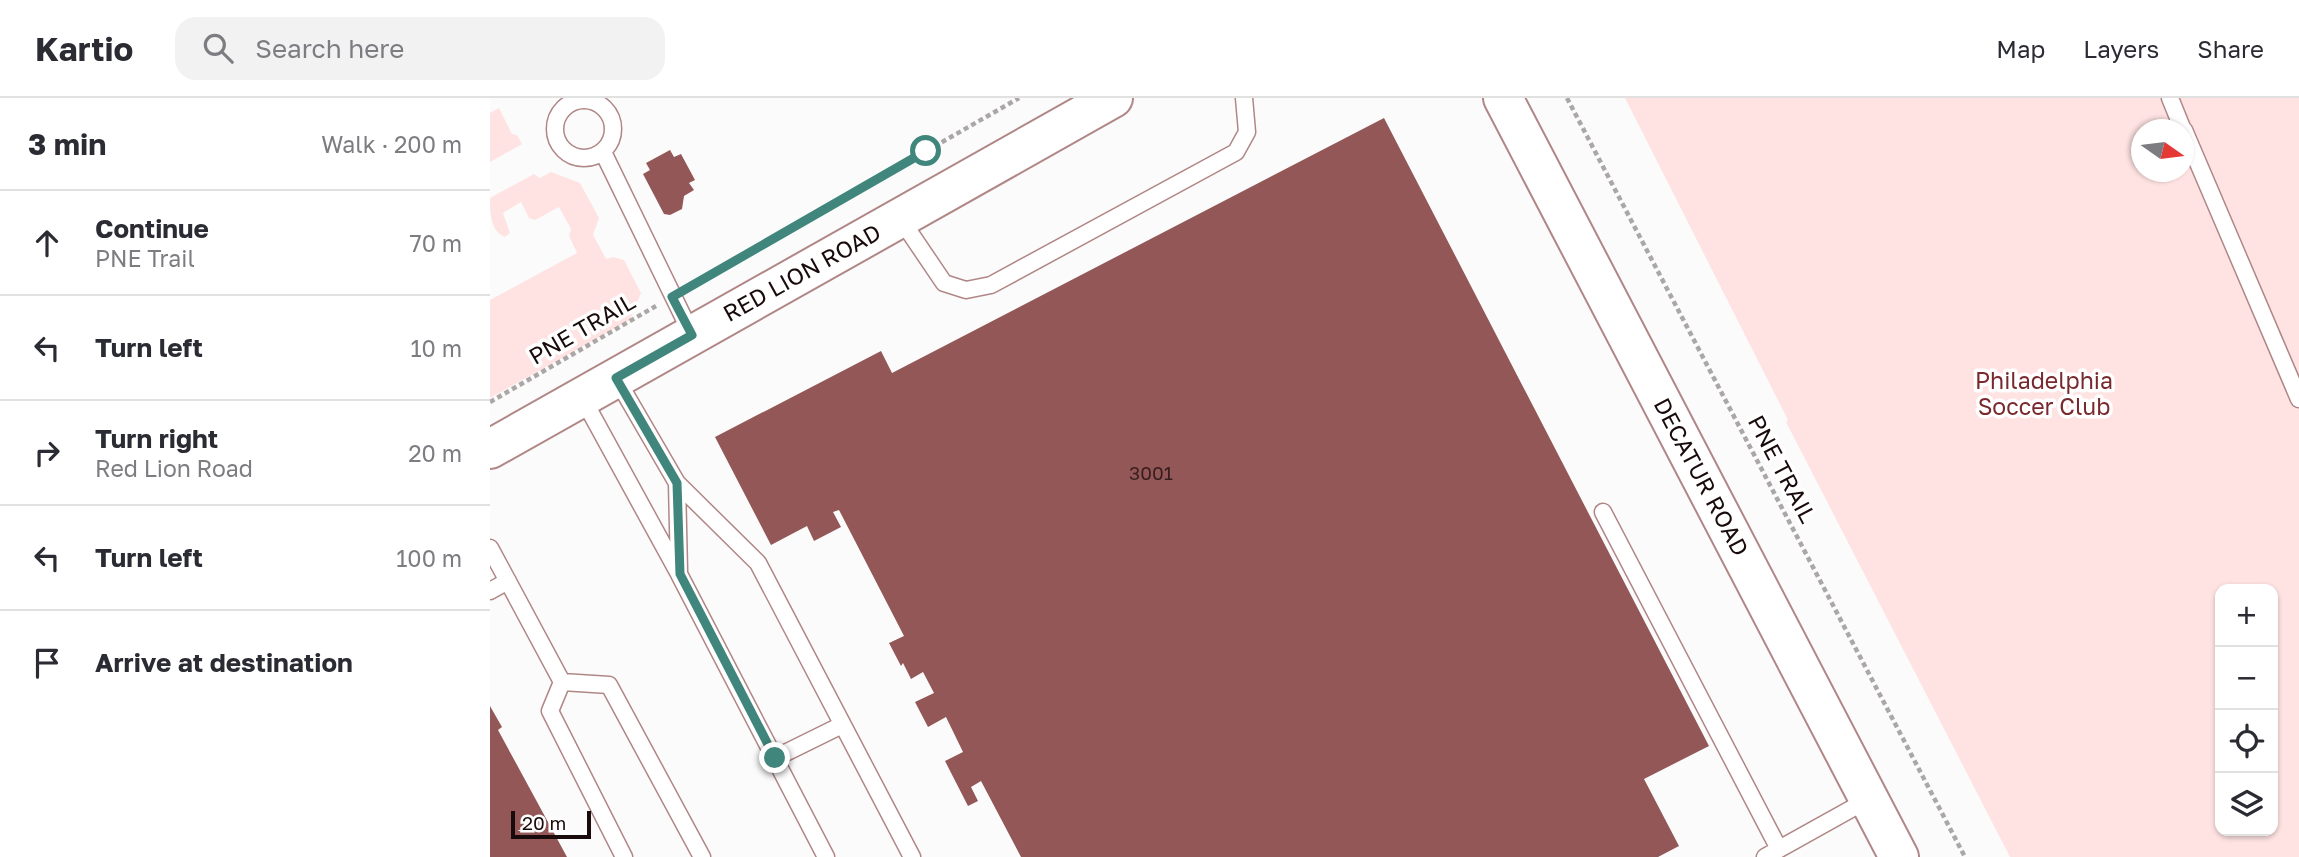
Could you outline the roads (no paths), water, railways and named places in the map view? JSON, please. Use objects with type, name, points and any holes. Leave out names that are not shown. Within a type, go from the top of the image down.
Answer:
[{"type":"street","name":"RED LION ROAD","points":[[490,449],[1113,98]]},
{"type":"street","name":"DECATUR ROAD","points":[[1503,98],[1899,857]]},
{"type":"lane","points":[[900,218],[944,283],[966,290],[991,285],[1236,152],[1247,132],[1244,98]]},
{"type":"lane","points":[[2170,98],[2179,119]]},
{"type":"lane","points":[[589,99],[606,108],[614,126],[613,136],[603,152],[584,159],[575,157],[560,146],[556,137],[557,118],[568,100],[589,99]]},
{"type":"lane","points":[[603,152],[692,335]]},
{"type":"lane","points":[[2194,156],[2299,399]]},
{"type":"lane","points":[[616,378],[677,483],[758,563],[912,857]]},
{"type":"lane","points":[[582,397],[680,574],[826,857]]},
{"type":"lane","points":[[677,483],[680,574]]},
{"type":"lane","points":[[1603,512],[1772,853],[1869,799]]},
{"type":"lane","points":[[490,548],[562,682]]},
{"type":"lane","points":[[490,591],[508,581]]},
{"type":"lane","points":[[562,682],[550,711],[624,857]]},
{"type":"lane","points":[[562,682],[609,685],[702,857]]},
{"type":"lane","points":[[775,758],[842,725]]},
{"type":"park label","name":"Philadelphia Soccer Club","points":[[2044,394]]}]
